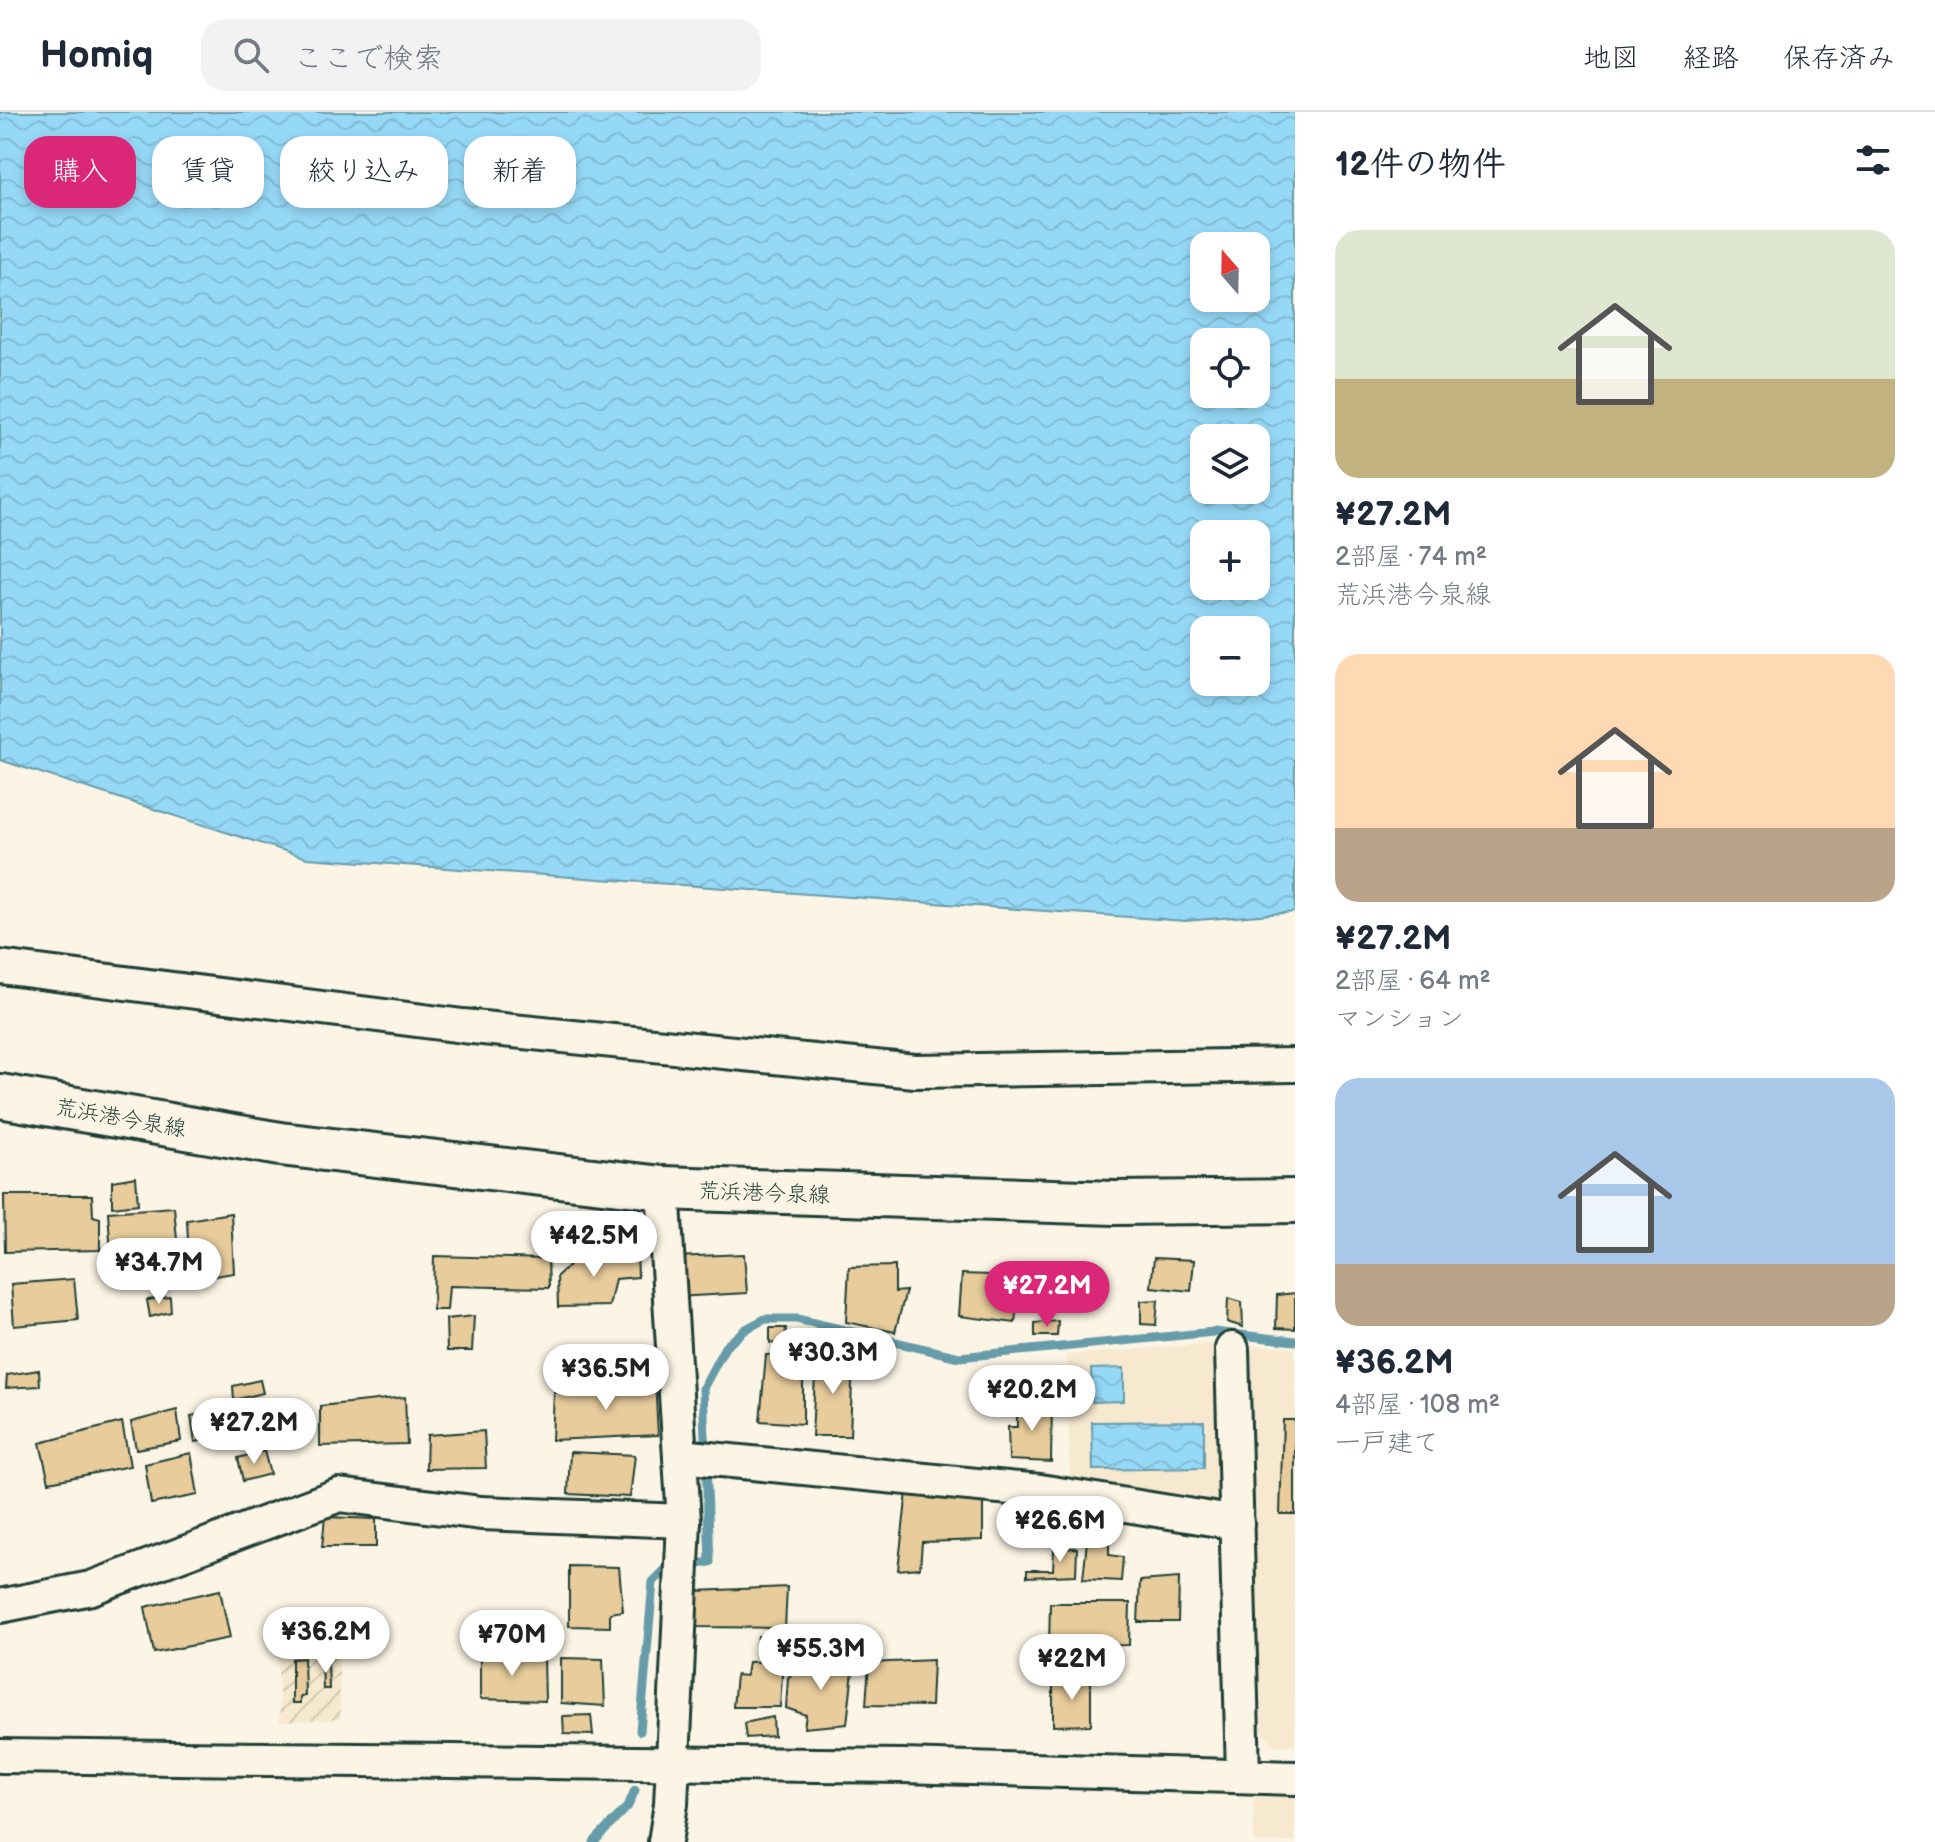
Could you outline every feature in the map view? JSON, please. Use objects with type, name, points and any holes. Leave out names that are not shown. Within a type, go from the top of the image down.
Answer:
[{"type":"main road","name":"荒浜港今泉線","points":[[0,1096],[280,1144],[663,1188],[1100,1202],[1295,1201]]},
{"type":"street","points":[[0,967],[463,1026],[915,1071],[1295,1065]]},
{"type":"street","points":[[663,1188],[697,1458],[684,1521],[673,1765],[665,1842]]},
{"type":"street","points":[[1232,1349],[1243,1776]]},
{"type":"street","points":[[697,1458],[1040,1491],[1237,1523]]},
{"type":"street","points":[[0,1606],[91,1588],[339,1495],[481,1513],[684,1521]]},
{"type":"street","points":[[0,1756],[903,1766],[1295,1778]]},
{"type":"shaded area","points":[[1217,1343],[1295,1348],[1295,1745],[1274,1745],[1252,1721],[1223,1505],[1070,1479],[1067,1355]]},
{"type":"shaded area","points":[[338,1643],[341,1719],[280,1722],[277,1645]]},
{"type":"shaded area","points":[[1253,1789],[1295,1790],[1295,1842],[1254,1842]]},
{"type":"water","points":[[0,112],[1295,112],[1295,912],[1185,921],[307,858],[0,760]]},
{"type":"water","points":[[1124,1368],[1124,1401],[1092,1402],[1091,1369]]},
{"type":"water","points":[[1204,1421],[1204,1468],[1093,1470],[1092,1422]]},
{"type":"building","points":[[136,1177],[138,1204],[112,1207],[112,1181]]},
{"type":"building","points":[[4,1195],[92,1195],[93,1216],[100,1218],[100,1250],[5,1252]]},
{"type":"building","points":[[174,1207],[178,1250],[111,1254],[108,1212]]},
{"type":"building","points":[[231,1213],[234,1273],[190,1280],[187,1220]]},
{"type":"building","points":[[637,1252],[638,1277],[615,1279],[609,1306],[558,1307],[557,1276],[582,1254]]},
{"type":"building","points":[[744,1254],[747,1293],[676,1297],[674,1257]]},
{"type":"building","points":[[434,1256],[548,1259],[549,1288],[449,1286],[447,1310],[433,1310]]},
{"type":"building","points":[[1154,1258],[1194,1260],[1191,1291],[1151,1287]]},
{"type":"building","points":[[895,1266],[895,1292],[906,1291],[895,1332],[846,1322],[849,1267]]},
{"type":"building","points":[[962,1274],[1020,1276],[1015,1323],[959,1316]]},
{"type":"building","points":[[74,1279],[78,1320],[14,1326],[11,1284]]},
{"type":"building","points":[[1295,1293],[1295,1329],[1276,1328],[1277,1295]]},
{"type":"building","points":[[170,1297],[171,1312],[150,1317],[147,1300]]},
{"type":"building","points":[[1228,1298],[1242,1302],[1243,1327],[1227,1322]]},
{"type":"building","points":[[1158,1300],[1156,1325],[1141,1324],[1141,1301]]},
{"type":"building","points":[[474,1316],[472,1351],[447,1351],[446,1319]]},
{"type":"building","points":[[1058,1321],[1057,1336],[1035,1336],[1035,1323]]},
{"type":"building","points":[[770,1328],[786,1328],[784,1345],[770,1343]]},
{"type":"building","points":[[819,1334],[840,1338],[840,1350],[816,1345]]},
{"type":"building","points":[[803,1354],[803,1424],[760,1421],[766,1355]]},
{"type":"building","points":[[816,1355],[853,1355],[850,1436],[812,1436]]},
{"type":"building","points":[[39,1370],[40,1386],[6,1388],[7,1375]]},
{"type":"building","points":[[260,1380],[263,1393],[234,1400],[233,1386]]},
{"type":"building","points":[[629,1380],[655,1380],[658,1435],[552,1440],[554,1392],[624,1388]]},
{"type":"building","points":[[405,1397],[407,1444],[320,1446],[320,1406]]},
{"type":"building","points":[[250,1403],[254,1432],[195,1442],[191,1416]]},
{"type":"building","points":[[1017,1403],[1052,1403],[1051,1462],[1009,1460],[1008,1427],[1017,1427]]},
{"type":"building","points":[[177,1410],[181,1441],[136,1449],[131,1422]]},
{"type":"building","points":[[1283,1420],[1295,1420],[1295,1514],[1280,1514]]},
{"type":"building","points":[[122,1422],[130,1466],[49,1482],[40,1443]]},
{"type":"building","points":[[484,1431],[486,1468],[426,1469],[427,1435]]},
{"type":"building","points":[[264,1451],[270,1474],[243,1481],[238,1458]]},
{"type":"building","points":[[570,1452],[635,1455],[630,1497],[568,1494]]},
{"type":"building","points":[[191,1453],[198,1495],[151,1504],[145,1464]]},
{"type":"building","points":[[907,1492],[983,1496],[983,1540],[922,1542],[920,1568],[898,1570]]},
{"type":"building","points":[[1071,1511],[1109,1511],[1109,1555],[1123,1557],[1121,1581],[1083,1579],[1087,1541],[1065,1538]]},
{"type":"building","points":[[325,1517],[376,1519],[376,1547],[322,1547]]},
{"type":"building","points":[[1077,1548],[1076,1575],[1027,1577],[1027,1570],[1053,1570],[1054,1549]]},
{"type":"building","points":[[569,1566],[619,1567],[623,1611],[610,1613],[610,1627],[569,1626]]},
{"type":"building","points":[[1179,1578],[1178,1622],[1138,1622],[1140,1581]]},
{"type":"building","points":[[787,1587],[785,1628],[696,1627],[697,1591]]},
{"type":"building","points":[[220,1590],[230,1638],[154,1653],[145,1607]]},
{"type":"building","points":[[1050,1603],[1130,1603],[1129,1645],[1049,1646]]},
{"type":"building","points":[[758,1636],[784,1636],[787,1647],[756,1648]]},
{"type":"building","points":[[480,1653],[544,1658],[545,1701],[480,1699]]},
{"type":"building","points":[[304,1658],[305,1696],[300,1697],[300,1703],[292,1703],[292,1659]]},
{"type":"building","points":[[561,1658],[603,1659],[605,1706],[561,1703]]},
{"type":"building","points":[[803,1660],[854,1662],[847,1724],[804,1728],[806,1715],[786,1708],[788,1678]]},
{"type":"building","points":[[933,1660],[931,1706],[866,1705],[869,1663]]},
{"type":"building","points":[[322,1661],[328,1661],[329,1689],[323,1689]]},
{"type":"building","points":[[783,1661],[780,1707],[733,1707],[736,1675],[746,1676],[748,1662]]},
{"type":"building","points":[[1091,1677],[1091,1725],[1053,1726],[1053,1680]]},
{"type":"building","points":[[591,1715],[593,1735],[564,1734],[563,1716]]},
{"type":"building","points":[[773,1717],[774,1736],[746,1738],[744,1723]]},
{"type":"waterway","points":[[699,1564],[710,1562],[703,1388],[725,1347],[746,1329],[765,1319],[797,1319],[959,1357],[1214,1332],[1295,1341]]},
{"type":"waterway","points":[[640,1731],[653,1582],[665,1570]]},
{"type":"waterway","points":[[594,1842],[628,1806],[635,1790]]}]
